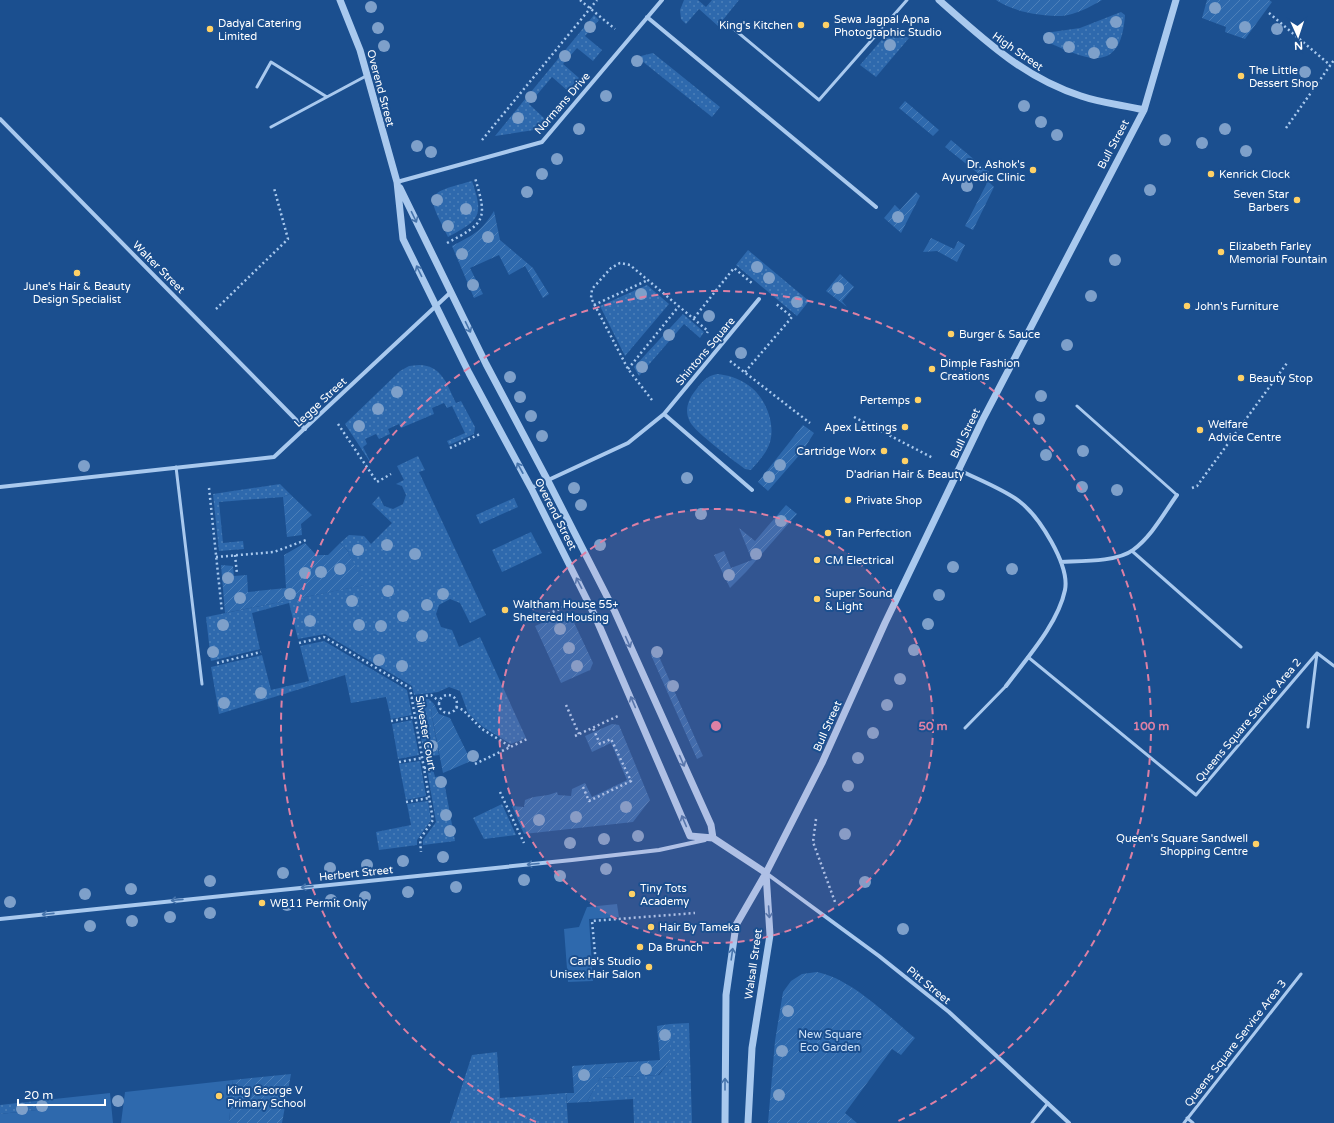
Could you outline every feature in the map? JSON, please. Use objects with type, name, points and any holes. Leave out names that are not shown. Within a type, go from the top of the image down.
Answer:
[{"type":"street","name":"Overend Street","points":[[340,0],[360,50],[366,76],[397,182],[486,364],[615,612],[711,825],[713,838]]},
{"type":"street","name":"Normans Drive","points":[[397,182],[542,142],[662,0]]},
{"type":"street","name":"High Street","points":[[939,0],[986,42],[1030,75],[1082,97],[1144,110]]},
{"type":"street","name":"Bull Street","points":[[766,873],[822,763],[885,623],[982,421],[1144,110],[1176,0]]},
{"type":"street","points":[[647,18],[876,207]]},
{"type":"street","name":"Walter Street","points":[[0,119],[305,429]]},
{"type":"street","name":"Overend Street","points":[[397,182],[403,239],[469,373],[531,488],[595,616],[690,836],[713,838],[766,873]]},
{"type":"street","name":"Legge Street","points":[[0,488],[274,457],[450,292]]},
{"type":"street","name":"Shintons Square","points":[[531,488],[628,443],[664,414],[759,299]]},
{"type":"street","points":[[664,414],[752,490]]},
{"type":"street","points":[[959,470],[1019,501],[1044,529],[1064,567],[1065,590],[1053,621],[1006,686]]},
{"type":"street","points":[[1061,562],[1106,560],[1132,551],[1148,536],[1177,495]]},
{"type":"street","name":"Herbert Street","points":[[0,919],[572,860],[659,850],[713,838]]},
{"type":"street","name":"Pitt Street","points":[[766,873],[846,931],[949,1012],[1069,1123]]},
{"type":"street","name":"Walsall Street","points":[[725,1123],[726,995],[736,925],[766,873]]},
{"type":"street","name":"Walsall Street","points":[[748,1123],[752,1048],[770,935],[766,873]]},
{"type":"lane","points":[[729,25],[819,100],[907,0]]},
{"type":"lane","points":[[257,87],[271,62],[327,97]]},
{"type":"lane","points":[[271,127],[366,76]]},
{"type":"lane","points":[[1077,406],[1177,495]]},
{"type":"lane","points":[[176,467],[202,684]]},
{"type":"lane","points":[[1132,551],[1241,647]]},
{"type":"lane","points":[[1317,652],[1334,666]]},
{"type":"lane","points":[[1308,727],[1317,652]]},
{"type":"lane","name":"Queens Square Service Area 2","points":[[1028,657],[1196,795],[1317,652]]},
{"type":"lane","points":[[965,728],[1006,686]]},
{"type":"lane","name":"Queens Square Service Area 3","points":[[1184,1123],[1301,974]]},
{"type":"lane","points":[[1032,1123],[1048,1103]]},
{"type":"lane","points":[[1187,1118],[1193,1123]]},
{"type":"path","points":[[580,0],[629,39]]},
{"type":"path","points":[[470,162],[481,141],[597,0]]},
{"type":"path","points":[[1269,14],[1330,66]]},
{"type":"path","points":[[1286,128],[1334,60]]},
{"type":"path","points":[[443,245],[469,231],[478,224],[483,216],[483,204],[475,176]]},
{"type":"path","points":[[216,309],[288,239],[274,188]]},
{"type":"path","points":[[664,414],[628,369],[591,298],[592,289],[611,268],[620,263],[630,265],[679,306],[708,331],[702,339],[810,424]]},
{"type":"path","points":[[594,304],[648,280]]},
{"type":"path","points":[[628,369],[679,306]]},
{"type":"path","points":[[1177,495],[1197,486],[1287,363]]},
{"type":"path","points":[[854,417],[933,458]]},
{"type":"path","points":[[338,424],[377,482],[391,474]]},
{"type":"path","points":[[450,448],[481,433]]},
{"type":"path","points":[[209,488],[222,612]]},
{"type":"path","points":[[216,557],[274,552],[306,540]]},
{"type":"path","points":[[235,555],[237,574]]},
{"type":"path","points":[[539,618],[574,602]]},
{"type":"path","name":"Silvester Court","points":[[299,643],[324,637],[410,688],[433,820],[420,839],[421,852]]},
{"type":"path","points":[[200,665],[261,652]]},
{"type":"path","points":[[411,698],[431,695],[439,702],[443,712],[449,713],[455,710],[455,699],[451,695],[442,696],[439,702]]},
{"type":"path","points":[[566,706],[579,734]]},
{"type":"path","points":[[456,707],[463,710],[482,729],[511,747]]},
{"type":"path","points":[[575,736],[623,714]]},
{"type":"path","points":[[391,721],[415,717]]},
{"type":"path","points":[[583,787],[589,801],[631,782],[611,739],[600,744],[593,728]]},
{"type":"path","points":[[475,764],[527,740]]},
{"type":"path","points":[[399,762],[422,758]]},
{"type":"path","points":[[424,768],[432,767]]},
{"type":"path","points":[[500,792],[524,843]]},
{"type":"path","points":[[406,802],[429,798]]},
{"type":"path","points":[[817,811],[813,842],[846,931]]},
{"type":"path","points":[[596,964],[592,921],[695,913]]},
{"type":"green space","points":[[684,0],[698,0],[706,7],[712,0],[739,0],[718,26],[699,9],[686,24],[681,19],[680,10]]},
{"type":"green space","points":[[996,0],[1102,0],[1077,12],[1062,16],[1045,15],[1019,10],[1011,8]]},
{"type":"green space","points":[[1207,0],[1269,0],[1272,2],[1245,39],[1225,32],[1226,27],[1202,18]]},
{"type":"green space","points":[[1121,12],[1125,15],[1122,35],[1116,48],[1108,55],[1098,58],[1086,57],[1045,41],[1043,36],[1045,33],[1080,28]]},
{"type":"green space","points":[[594,15],[599,20],[585,36],[602,50],[593,61],[577,48],[563,64],[579,78],[568,91],[552,77],[529,104],[545,119],[534,130],[495,136]]},
{"type":"green space","points":[[895,32],[909,38],[876,77],[860,65],[885,36]]},
{"type":"green space","points":[[653,53],[720,107],[712,117],[637,57]]},
{"type":"green space","points":[[905,101],[939,130],[933,136],[899,108]]},
{"type":"green space","points":[[951,140],[989,172],[984,178],[945,147]]},
{"type":"green space","points":[[472,181],[478,202],[476,216],[467,226],[448,237],[436,212],[433,203],[434,197],[445,189]]},
{"type":"green space","points":[[988,181],[994,187],[973,230],[965,226]]},
{"type":"green space","points":[[916,192],[920,196],[901,233],[884,218],[895,205],[900,210]]},
{"type":"green space","points":[[494,211],[500,240],[533,268],[549,294],[543,298],[525,266],[509,275],[499,255],[470,268],[483,294],[474,298],[452,246],[466,239],[481,228]]},
{"type":"green space","points":[[931,238],[954,249],[958,241],[965,245],[957,262],[937,251],[923,252]]},
{"type":"green space","points":[[748,250],[809,301],[797,316],[736,265]]},
{"type":"green space","points":[[840,274],[854,287],[842,301],[847,307],[826,291]]},
{"type":"green space","points":[[647,285],[669,304],[625,356],[600,306]]},
{"type":"green space","points":[[683,314],[704,332],[700,338],[684,324],[639,376],[634,367]]},
{"type":"green space","points":[[419,365],[433,368],[443,377],[456,403],[461,401],[475,427],[474,434],[449,445],[447,441],[465,433],[452,406],[447,408],[444,403],[432,408],[434,414],[401,428],[399,424],[388,429],[390,434],[379,439],[376,434],[365,439],[367,444],[363,447],[372,465],[345,424],[400,371],[409,366]]},
{"type":"green space","points":[[717,374],[733,377],[748,385],[760,396],[768,412],[771,429],[769,445],[751,470],[745,469],[707,439],[694,427],[688,418],[687,410],[693,394],[704,380]]},
{"type":"green space","points":[[803,425],[814,433],[802,452],[768,491],[758,482]]},
{"type":"green space","points":[[418,456],[425,470],[419,472],[486,615],[470,623],[460,603],[450,599],[439,605],[436,614],[441,627],[452,630],[459,647],[480,637],[526,738],[511,744],[483,727],[468,713],[460,691],[449,687],[438,692],[414,695],[412,686],[325,634],[298,639],[289,603],[252,613],[260,649],[211,661],[206,617],[364,585],[347,550],[340,543],[349,535],[364,536],[371,544],[392,523],[372,504],[379,496],[384,506],[393,509],[403,504],[406,495],[402,486],[396,484],[404,480],[397,466]]},
{"type":"green space","points":[[280,484],[290,494],[283,497],[219,502],[223,543],[243,541],[244,549],[219,551],[213,494]]},
{"type":"green space","points":[[290,494],[312,515],[301,524],[302,535],[287,537],[283,497]]},
{"type":"green space","points":[[514,498],[518,507],[480,524],[476,515]]},
{"type":"green space","points":[[786,505],[797,514],[730,588],[714,555],[724,551],[731,568],[752,560],[739,528],[755,541]]},
{"type":"green space","points":[[531,532],[542,553],[502,572],[492,550]]},
{"type":"green space","points":[[305,543],[316,555],[328,555],[340,543],[347,550],[365,585],[225,613],[221,565],[233,566],[234,576],[247,575],[248,592],[286,588],[284,555]]},
{"type":"green space","points":[[565,613],[567,617],[572,618],[593,663],[590,670],[561,683],[535,626]]},
{"type":"green space","points":[[324,641],[407,690],[412,715],[391,719],[386,697],[351,703],[345,675],[219,714],[211,667],[262,655],[271,690],[309,681],[300,646]]},
{"type":"green space","points":[[657,652],[703,756],[697,759],[651,655]]},
{"type":"green space","points":[[429,699],[434,704],[431,711],[439,755],[432,756],[433,764],[426,765],[414,700]]},
{"type":"green space","points":[[434,704],[439,714],[450,718],[471,761],[443,773],[431,711]]},
{"type":"green space","points":[[412,720],[419,755],[398,759],[392,724]]},
{"type":"green space","points":[[612,724],[619,725],[650,800],[633,822],[524,834],[512,806],[524,807],[525,800],[557,792],[558,795],[571,796],[572,789],[585,783],[592,797],[627,780],[611,743],[592,752],[585,736]]},
{"type":"green space","points":[[420,761],[426,796],[406,800],[399,764]]},
{"type":"green space","points":[[427,769],[433,769],[435,777],[443,776],[455,841],[423,845],[423,840],[436,822]]},
{"type":"green space","points":[[428,801],[431,820],[417,840],[417,845],[379,850],[376,832],[411,825],[407,804]]},
{"type":"green space","points":[[502,804],[516,835],[484,839],[473,818]]},
{"type":"green space","points":[[617,904],[619,917],[589,919],[593,981],[568,982],[564,929],[579,927],[587,907]]},
{"type":"green space","name":"New Square Eco Garden","points":[[817,972],[843,982],[856,990],[869,999],[915,1038],[901,1055],[892,1049],[845,1113],[857,1123],[768,1123],[775,1041],[783,992],[791,981],[802,974]]},
{"type":"green space","points":[[689,1023],[692,1123],[634,1123],[633,1099],[587,1102],[600,1078],[659,1075],[670,1061],[670,1024]]},
{"type":"green space","points":[[670,1024],[670,1061],[658,1075],[600,1078],[587,1102],[567,1103],[566,1093],[574,1093],[572,1066],[660,1060],[657,1026]]},
{"type":"green space","points":[[497,1052],[500,1098],[566,1093],[568,1123],[450,1123],[472,1055]]},
{"type":"green space","points":[[291,1074],[282,1123],[229,1123],[233,1080]]},
{"type":"green space","points":[[233,1080],[229,1123],[121,1123],[125,1092]]},
{"type":"green space","points":[[110,1093],[113,1123],[0,1123],[0,1114],[46,1109],[45,1100]]},
{"type":"green space","points":[[45,1100],[46,1109],[0,1114],[0,1105]]},
{"type":"place","name":"King's Kitchen","points":[[801,25]]},
{"type":"place","name":"Sewa Jagpal Apna Photogtaphic Studio","points":[[826,25]]},
{"type":"place","name":"Dadyal Catering Limited","points":[[210,29]]},
{"type":"place","name":"The Little Dessert Shop","points":[[1241,76]]},
{"type":"place","name":"Dr. Ashok's Ayurvedic Clinic","points":[[1033,170]]},
{"type":"place","name":"Kenrick Clock","points":[[1211,174]]},
{"type":"place","name":"Seven Star Barbers","points":[[1297,200]]},
{"type":"place","name":"Elizabeth Farley Memorial Fountain","points":[[1221,252]]},
{"type":"place","name":"June's Hair & Beauty Design Specialist","points":[[77,273]]},
{"type":"place","name":"John's Furniture","points":[[1187,306]]},
{"type":"place","name":"Burger & Sauce","points":[[951,334]]},
{"type":"place","name":"Dimple Fashion Creations","points":[[932,369]]},
{"type":"place","name":"Beauty Stop","points":[[1241,378]]},
{"type":"place","name":"Pertemps","points":[[918,400]]},
{"type":"place","name":"Apex Lettings","points":[[905,427]]},
{"type":"place","name":"Welfare Advice Centre","points":[[1200,430]]},
{"type":"place","name":"Cartridge Worx","points":[[884,451]]},
{"type":"place","name":"D'adrian Hair & Beauty","points":[[905,461]]},
{"type":"place","name":"Private Shop","points":[[848,500]]},
{"type":"place","name":"Tan Perfection","points":[[828,533]]},
{"type":"place","name":"CM Electrical","points":[[817,560]]},
{"type":"place","name":"Super Sound & Light","points":[[817,599]]},
{"type":"place","name":"Waltham House 55+ Sheltered Housing","points":[[505,610]]},
{"type":"place","name":"Queen's Square Sandwell Shopping Centre","points":[[1256,844]]},
{"type":"place","name":"Tiny Tots Academy","points":[[632,894]]},
{"type":"place","name":"WB11 Permit Only","points":[[262,903]]},
{"type":"place","name":"Hair By Tameka","points":[[651,927]]},
{"type":"place","name":"Da Brunch","points":[[640,947]]},
{"type":"place","name":"Carla's Studio Unisex Hair Salon","points":[[649,967]]},
{"type":"place","name":"King George V Primary School","points":[[219,1096]]}]
